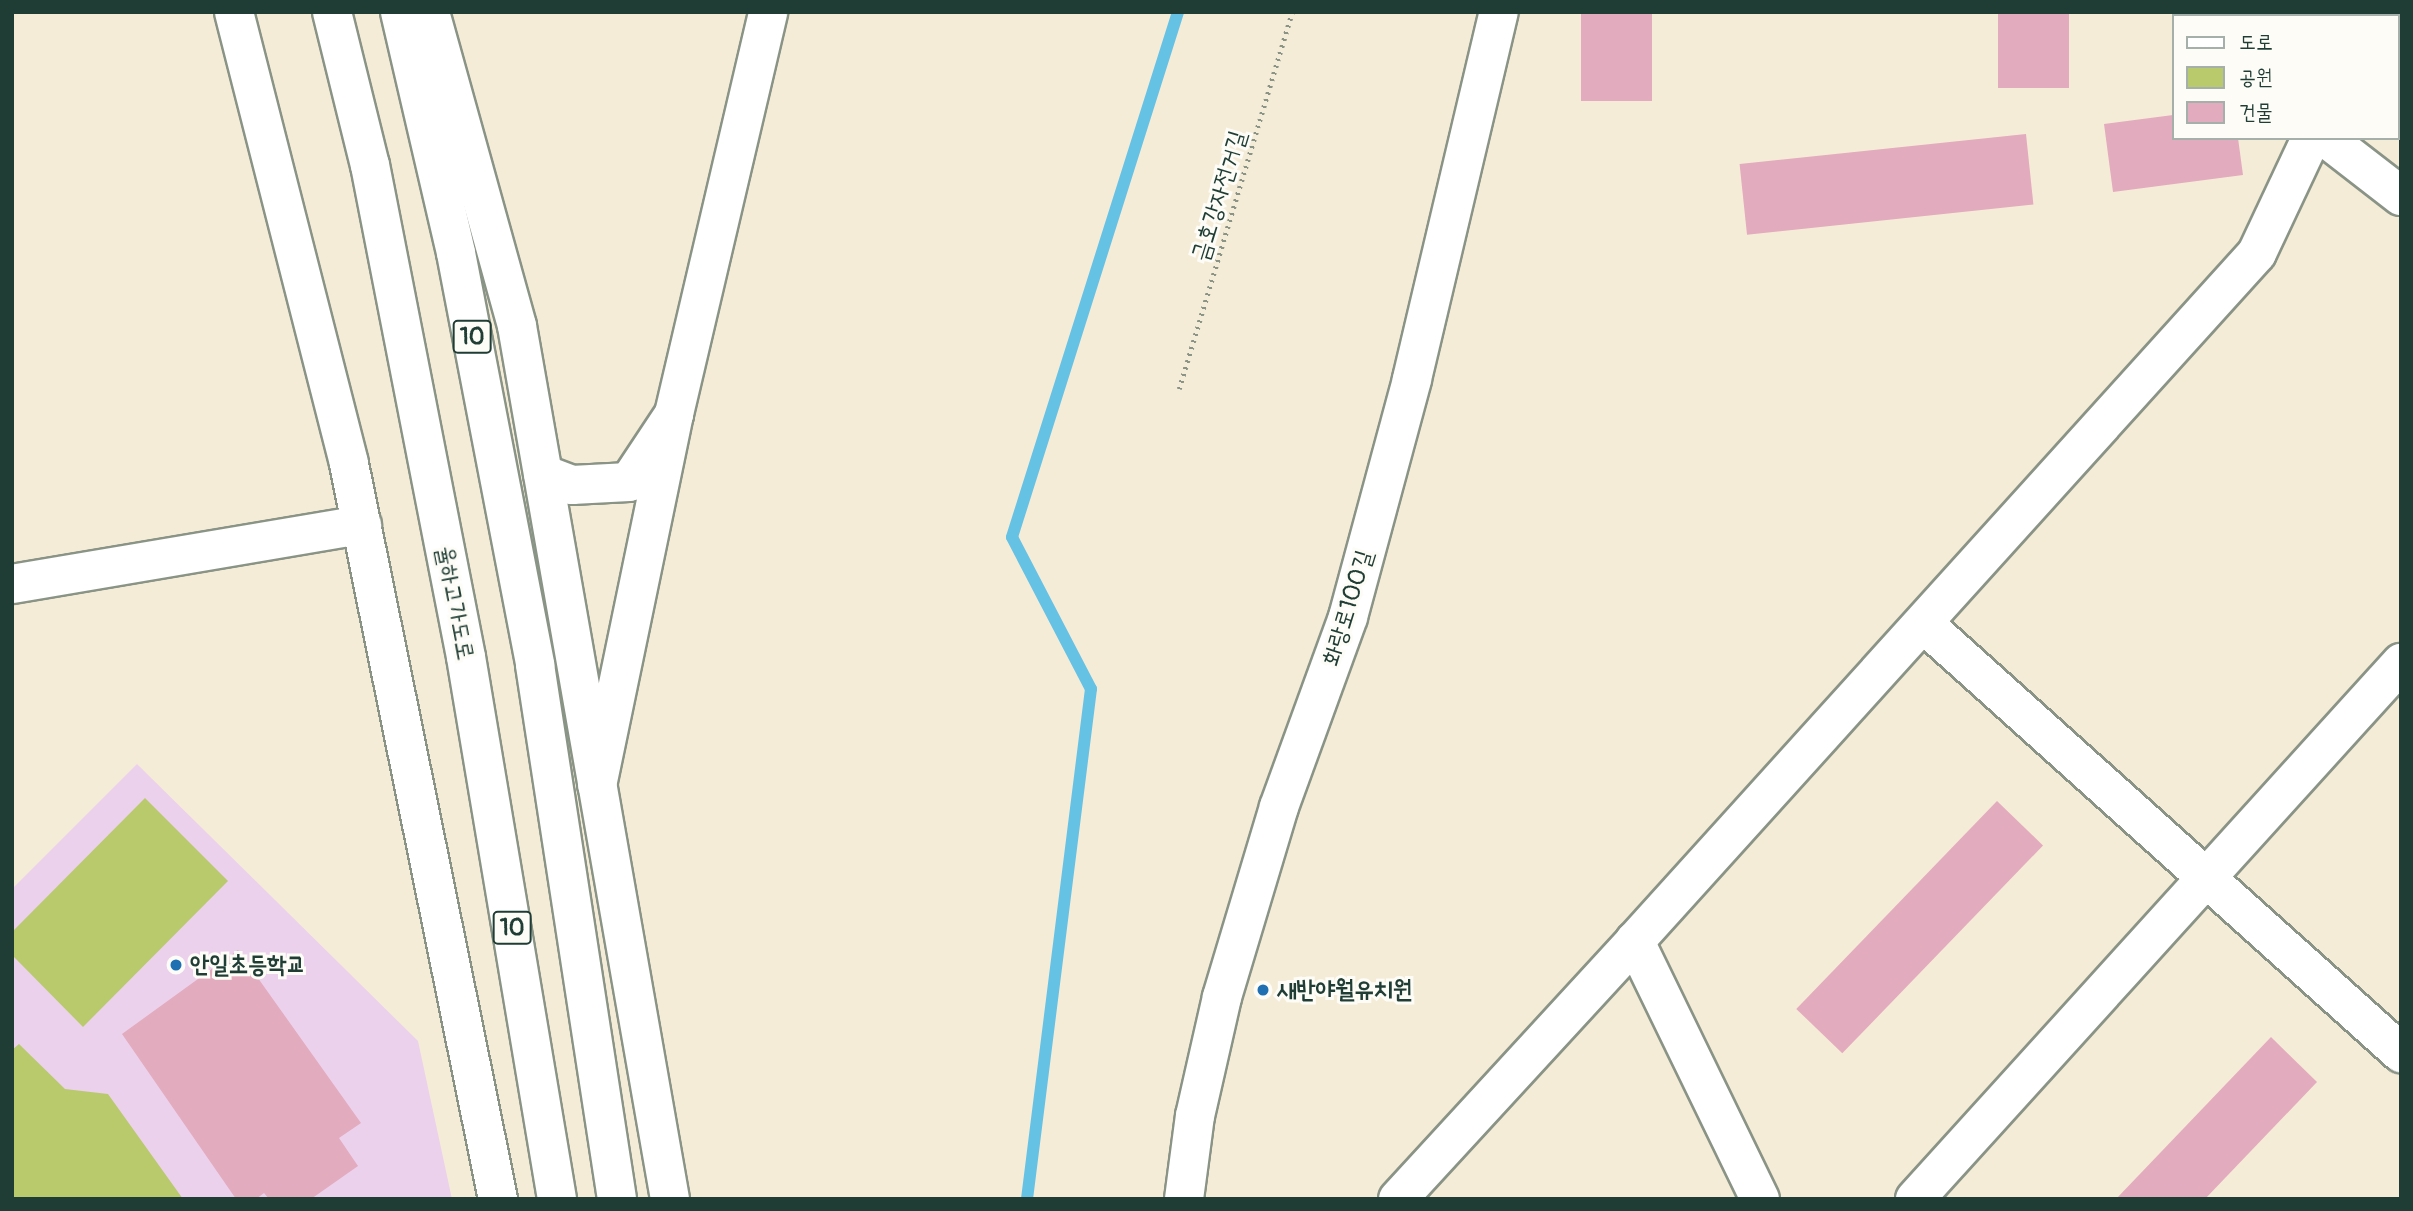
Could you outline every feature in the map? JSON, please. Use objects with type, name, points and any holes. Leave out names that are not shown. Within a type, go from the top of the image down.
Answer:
[{"type":"main road","name":"율하고가도로","points":[[332,12],[370,165],[466,657],[557,1199]]},
{"type":"main road","points":[[597,785],[674,414],[768,12]]},
{"type":"main road","name":"화랑로100길","points":[[1184,1199],[1195,1116],[1222,997],[1279,807],[1348,617],[1412,379],[1499,12]]},
{"type":"main road","points":[[422,13],[517,326],[670,1199]]},
{"type":"main road","name":"10","points":[[422,13],[456,253],[535,665],[617,1199]]},
{"type":"main road","points":[[245,18],[362,525],[498,1199]]},
{"type":"main road","points":[[1398,1199],[1924,624],[2257,253],[2310,140]]},
{"type":"main road","points":[[2329,140],[2401,196]]},
{"type":"main road","points":[[543,474],[572,485],[629,482],[674,414]]},
{"type":"main road","points":[[12,584],[362,525]]},
{"type":"main road","points":[[1924,624],[2207,875],[2401,1053]]},
{"type":"main road","points":[[1915,1199],[2401,663]]},
{"type":"main road","points":[[1635,941],[1760,1199]]},
{"type":"path","name":"금호강자전거길","points":[[1180,389],[1292,12]]},
{"type":"shaded area","name":"안일초등학교","points":[[137,764],[418,1041],[452,1199],[12,1199],[12,889]]},
{"type":"green space","points":[[145,798],[228,881],[83,1027],[12,955],[12,932]]},
{"type":"green space","points":[[19,1044],[65,1089],[108,1094],[183,1199],[12,1199],[12,1050]]},
{"type":"building","points":[[1581,12],[1652,12],[1652,101],[1581,101]]},
{"type":"building","points":[[1998,12],[2069,12],[2069,88],[1998,88]]},
{"type":"building","points":[[2172,115],[2172,140],[2238,140],[2243,175],[2113,192],[2104,124]]},
{"type":"building","points":[[2026,134],[2033,205],[1747,235],[1740,164]]},
{"type":"building","points":[[1997,801],[2043,845],[1842,1053],[1796,1009]]},
{"type":"building","points":[[238,950],[361,1123],[339,1138],[358,1166],[311,1199],[269,1199],[264,1193],[256,1199],[236,1199],[122,1034]]},
{"type":"building","points":[[2271,1037],[2317,1082],[2205,1199],[2116,1199]]},
{"type":"waterway","points":[[1027,1199],[1091,689],[1012,537],[1178,12]]},
{"type":"place","name":"안일초등학교","points":[[176,965]]},
{"type":"place","name":"새반야월유치원","points":[[1263,990]]}]
